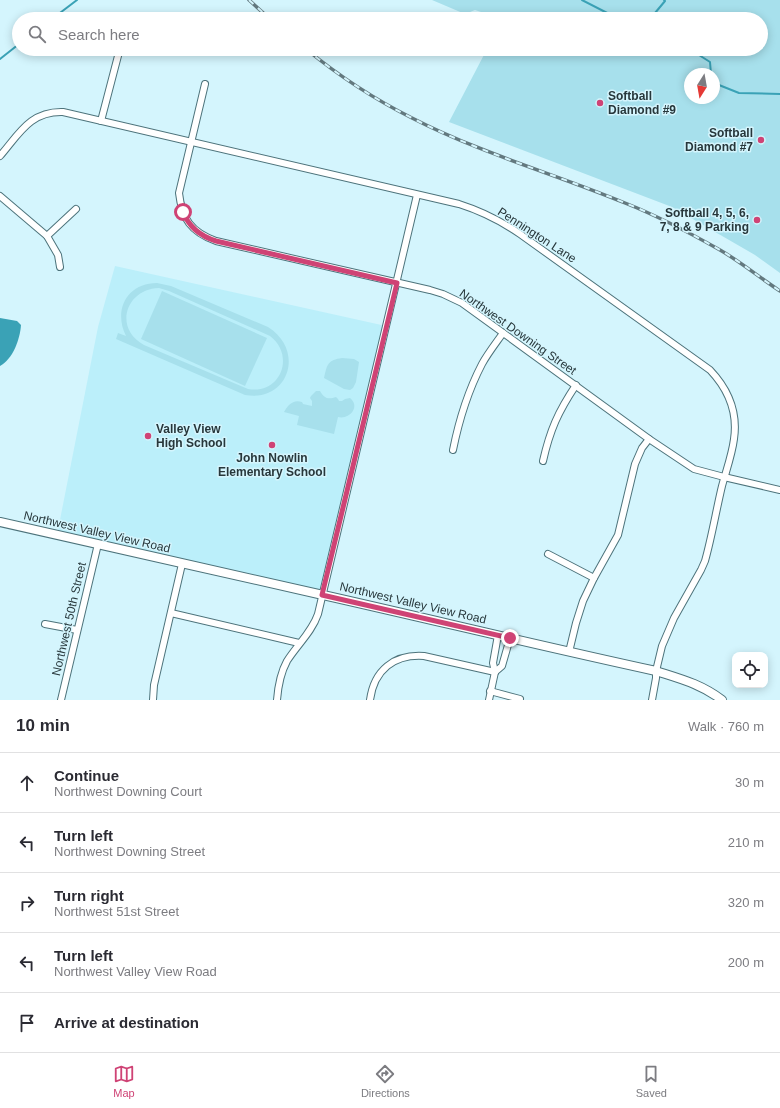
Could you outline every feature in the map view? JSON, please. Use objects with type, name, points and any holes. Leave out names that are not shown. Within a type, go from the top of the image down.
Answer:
[{"type":"street","points":[[101,121],[118,56]]},
{"type":"street","points":[[191,142],[205,84]]},
{"type":"street","name":"Pennington Lane","points":[[0,156],[26,124],[46,113],[63,112],[459,204],[474,209],[508,226],[710,370],[716,376],[728,395],[735,420],[734,440],[724,477],[708,550],[701,570],[665,636],[656,671],[652,700]]},
{"type":"street","name":"Northwest Downing Street","points":[[191,142],[179,193],[180,203],[186,220],[198,233],[216,241],[430,290],[449,297],[462,304],[503,333],[649,439],[694,468],[724,477],[780,490]]},
{"type":"street","points":[[277,700],[282,672],[299,643],[315,621],[397,283],[417,194]]},
{"type":"street","points":[[0,196],[47,236],[58,255],[60,267]]},
{"type":"street","points":[[47,236],[76,209]]},
{"type":"street","points":[[453,450],[461,417],[478,372],[503,333]]},
{"type":"street","points":[[543,462],[548,439],[560,409],[576,385]]},
{"type":"street","points":[[569,652],[583,601],[618,535],[635,464],[642,448],[649,439]]},
{"type":"street","name":"Northwest Valley View Road","points":[[0,522],[656,671],[688,680],[722,700]]},
{"type":"street","name":"Northwest 50th Street","points":[[61,700],[98,544]]},
{"type":"street","points":[[548,554],[594,578]]},
{"type":"street","points":[[153,700],[154,685],[182,564]]},
{"type":"street","points":[[171,613],[299,643]]},
{"type":"street","points":[[45,624],[77,630]]},
{"type":"street","points":[[489,700],[495,672],[493,663],[498,636]]},
{"type":"street","points":[[495,672],[502,666],[510,638]]},
{"type":"street","points":[[370,700],[371,691],[377,678],[384,669],[393,662],[412,655],[424,656],[495,672]]},
{"type":"street","points":[[490,692],[520,699]]},
{"type":"shaded area","points":[[432,0],[780,0],[780,273],[755,255],[672,207],[449,122],[483,56],[768,56],[768,12],[481,12],[475,10],[470,12],[460,12]]},
{"type":"shaded area","points":[[115,266],[386,326],[322,595],[57,535],[98,327]]},
{"type":"shaded area","points":[[157,283],[171,286],[268,327],[280,337],[286,349],[289,361],[287,373],[281,383],[272,391],[260,395],[245,395],[116,339],[118,333],[126,336],[122,326],[121,317],[125,300],[131,293],[147,284]],"holes":[[[159,288],[169,291],[270,336],[278,344],[282,354],[283,363],[281,372],[276,380],[269,386],[259,389],[248,389],[144,345],[134,338],[126,320],[128,310],[132,302],[138,295],[148,290]]]},
{"type":"shaded area","points":[[162,291],[267,338],[245,386],[141,339]]},
{"type":"shaded area","points":[[0,318],[17,321],[21,325],[19,336],[12,354],[5,363],[0,366]]},
{"type":"shaded area","points":[[342,358],[354,359],[359,362],[356,382],[350,390],[344,389],[324,378],[329,364],[334,360]]},
{"type":"shaded area","points":[[316,391],[320,391],[326,398],[336,397],[339,401],[342,401],[350,398],[353,402],[354,409],[350,415],[346,417],[338,417],[334,434],[297,425],[299,416],[284,412],[289,405],[296,401],[312,406],[312,401],[310,398]]},
{"type":"waterway","points":[[61,12],[77,0]]},
{"type":"waterway","points":[[582,0],[605,12]]},
{"type":"waterway","points":[[656,12],[665,1],[664,0]]},
{"type":"waterway","points":[[0,59],[12,50]]},
{"type":"waterway","points":[[701,56],[710,62],[710,68]]},
{"type":"waterway","points":[[720,85],[739,93],[780,94]]},
{"type":"railway","points":[[249,0],[262,12]]},
{"type":"railway","points":[[315,56],[357,86],[412,118],[464,142],[599,192],[662,219],[728,255],[780,291]]},
{"type":"place","name":"Softball Diamond #9","points":[[600,103]]},
{"type":"place","name":"Softball Diamond #7","points":[[761,140]]},
{"type":"place","name":"Softball 4, 5, 6, 7, 8 & 9 Parking","points":[[757,220]]},
{"type":"place","name":"Valley View High School","points":[[148,436]]},
{"type":"place","name":"John Nowlin Elementary School","points":[[272,445]]},
{"type":"route","points":[[183,212],[186,220],[198,233],[216,241],[397,283],[322,595],[510,638]]}]
